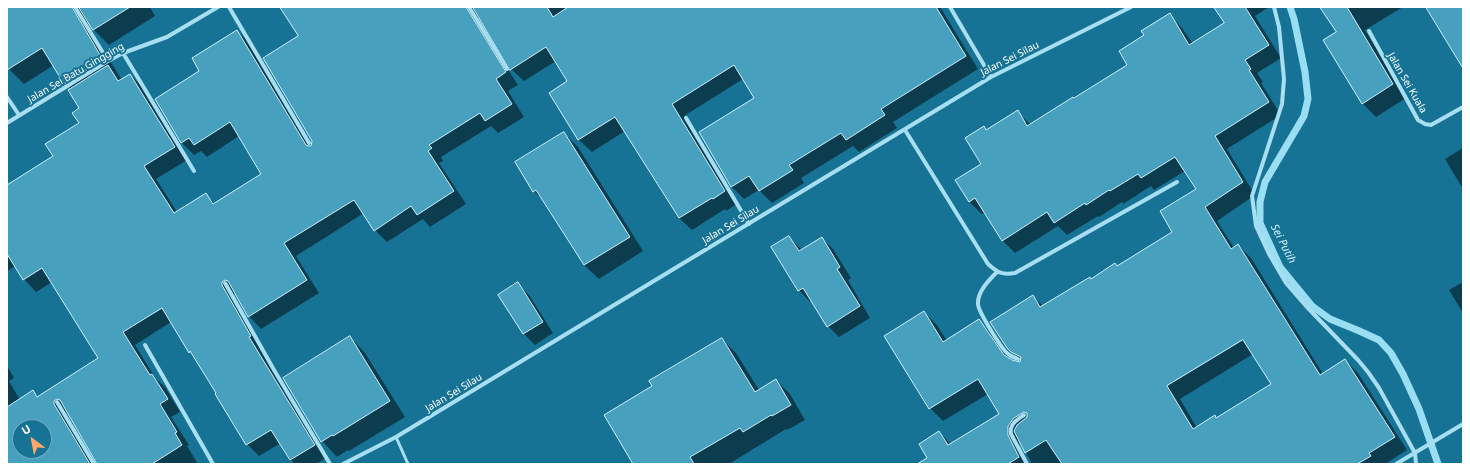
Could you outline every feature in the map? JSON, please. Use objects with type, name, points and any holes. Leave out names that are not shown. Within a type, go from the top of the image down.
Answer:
[{"type":"street","points":[[75,7],[108,61]]},
{"type":"street","name":"Jalan Sei Batu Gingging","points":[[7,123],[108,61],[123,53],[167,37],[212,9],[218,7]]},
{"type":"street","points":[[229,7],[309,143]]},
{"type":"street","points":[[469,7],[507,68]]},
{"type":"street","points":[[950,7],[991,77]]},
{"type":"street","name":"Jalan Sei Silau","points":[[343,464],[396,437],[991,77],[1131,7]]},
{"type":"street","points":[[1274,7],[1279,27],[1284,80],[1282,104],[1252,196],[1256,226],[1268,254],[1286,283],[1358,360],[1379,388],[1415,453],[1416,464]]},
{"type":"street","name":"Jalan Sei Kuala","points":[[1369,31],[1418,120],[1425,124],[1431,125],[1463,107]]},
{"type":"street","points":[[123,53],[194,171]]},
{"type":"street","points":[[7,97],[19,115]]},
{"type":"street","points":[[686,118],[749,224]]},
{"type":"street","points":[[905,130],[988,264],[997,272],[1006,274],[1015,273],[1177,182]]},
{"type":"street","points":[[997,272],[986,284],[980,295],[978,304],[983,317],[1005,352],[1018,359]]},
{"type":"street","points":[[225,283],[274,370],[330,464]]},
{"type":"street","points":[[145,345],[213,464]]},
{"type":"street","points":[[57,402],[94,464]]},
{"type":"street","points":[[1024,415],[1012,425],[1010,429],[1011,434],[1027,464]]},
{"type":"street","points":[[1396,464],[1463,424]]},
{"type":"lane","points":[[396,437],[408,464]]},
{"type":"building","points":[[7,7],[72,7],[103,60],[64,84],[42,48],[7,70]]},
{"type":"building","points":[[79,7],[130,7],[93,30]]},
{"type":"building","points":[[280,7],[466,7],[506,72],[496,79],[512,104],[485,121],[480,113],[429,145],[432,148],[428,151],[454,191],[417,215],[411,206],[374,231],[354,200],[284,243],[307,280],[248,317],[228,281],[225,280],[222,282],[222,285],[251,336],[249,337],[315,445],[290,460],[271,430],[246,445],[215,394],[216,393],[190,351],[189,353],[162,308],[123,332],[150,375],[152,374],[168,399],[160,404],[177,432],[175,433],[182,445],[152,464],[97,464],[60,400],[57,399],[54,401],[54,404],[90,464],[7,464],[7,407],[33,390],[37,397],[98,358],[42,268],[23,280],[7,254],[7,185],[53,156],[45,144],[79,123],[72,113],[79,108],[68,90],[108,65],[118,81],[130,74],[175,147],[144,166],[174,213],[206,193],[213,204],[261,174],[230,122],[194,145],[189,138],[181,143],[155,99],[199,71],[192,58],[237,30],[306,145],[311,146],[312,141],[263,58],[298,36]]},
{"type":"building","points":[[473,7],[547,7],[553,17],[568,7],[936,7],[966,56],[881,109],[885,115],[846,140],[841,133],[789,165],[793,170],[759,191],[749,176],[731,187],[699,132],[754,98],[734,65],[672,104],[725,191],[679,218],[615,117],[578,140],[549,93],[567,81],[546,47],[510,70]]},
{"type":"building","points":[[1214,7],[1245,7],[1269,45],[1245,60],[1251,69],[1249,70],[1269,102],[1215,136],[1243,182],[1205,207],[1231,249],[1238,244],[1320,375],[1345,359],[1395,437],[1369,453],[1371,456],[1357,464],[1062,464],[1046,440],[1025,453],[1014,431],[1017,425],[1027,417],[1027,413],[1024,412],[1014,418],[1008,426],[1008,435],[1019,457],[1008,464],[917,464],[927,458],[919,444],[939,431],[948,445],[999,414],[978,379],[929,409],[884,336],[924,311],[943,342],[979,319],[1004,355],[1012,360],[1020,362],[1021,357],[1011,352],[1007,348],[990,322],[1033,295],[1040,307],[1090,277],[1091,279],[1115,263],[1117,266],[1172,232],[1160,211],[1196,189],[1175,157],[1141,178],[1138,174],[1086,205],[1085,203],[1054,223],[1047,212],[1002,241],[975,198],[969,202],[955,180],[981,164],[965,138],[984,126],[986,130],[1018,110],[1027,126],[1073,97],[1074,98],[1127,65],[1119,51],[1144,35],[1141,31],[1170,13],[1189,45],[1224,23]],"holes":[[[1243,340],[1271,384],[1216,418],[1215,415],[1193,429],[1167,386]]]},
{"type":"building","points":[[1320,7],[1347,7],[1393,84],[1362,104],[1323,40],[1336,32]]},
{"type":"building","points":[[1426,7],[1463,7],[1463,68]]},
{"type":"building","points":[[564,132],[630,237],[584,265],[536,190],[533,192],[515,162]]},
{"type":"building","points":[[789,236],[799,251],[822,237],[840,267],[837,269],[860,306],[827,327],[803,288],[798,291],[771,247]]},
{"type":"building","points":[[518,282],[543,322],[523,334],[498,295]]},
{"type":"building","points":[[350,336],[390,401],[321,442],[283,378]]},
{"type":"building","points":[[722,338],[755,392],[776,379],[791,405],[743,432],[740,428],[690,457],[694,464],[633,464],[604,415],[652,386],[649,381]]},
{"type":"waterway","name":"Sei Putih","points":[[1290,7],[1305,72],[1308,99],[1304,116],[1265,182],[1260,202],[1260,223],[1280,267],[1312,306],[1330,319],[1379,340],[1391,353],[1403,374],[1419,409],[1438,464]]}]
